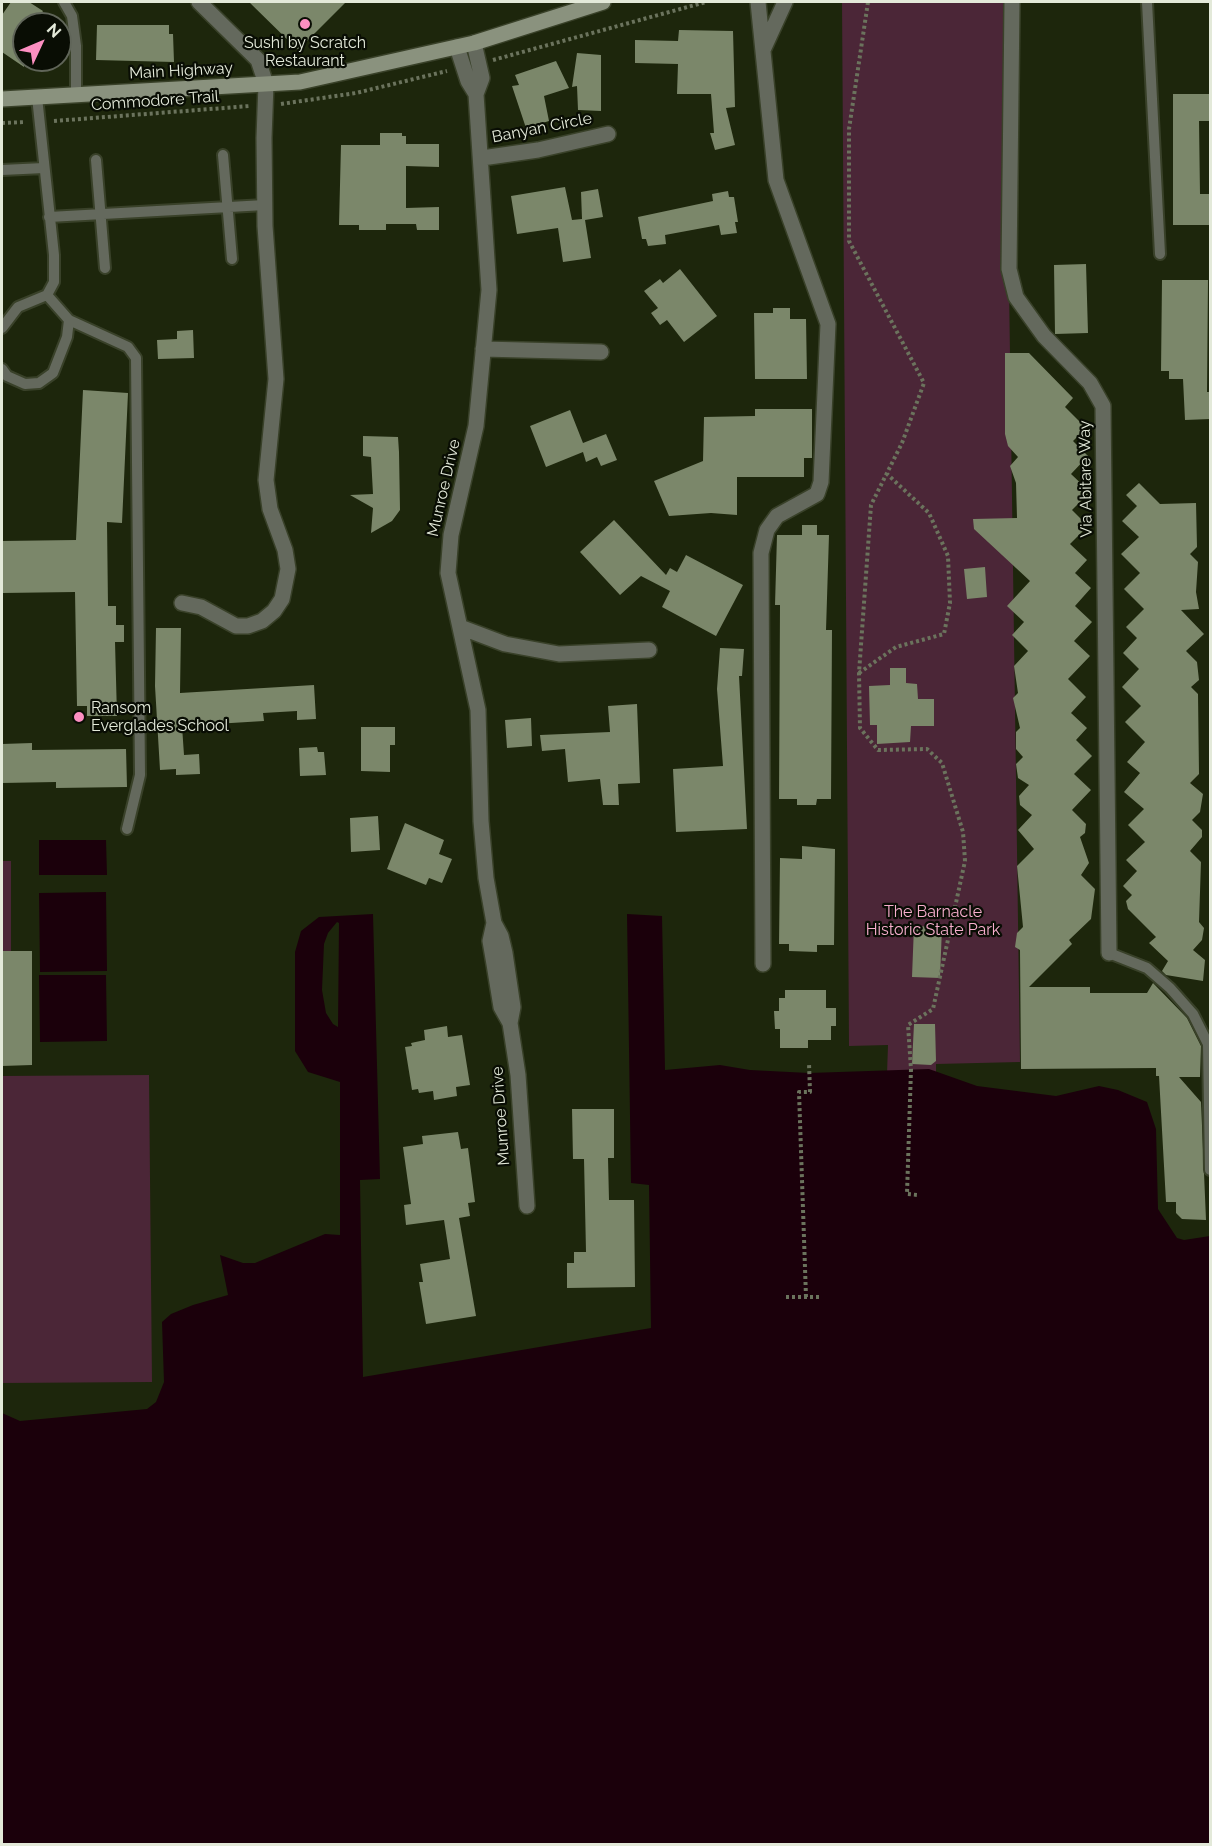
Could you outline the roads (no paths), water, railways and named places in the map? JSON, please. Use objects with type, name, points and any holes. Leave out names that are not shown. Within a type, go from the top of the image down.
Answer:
[{"type":"main road","name":"Main Highway","points":[[2,99],[300,82],[474,43],[577,5],[603,2]]},
{"type":"street","points":[[182,603],[201,607],[236,626],[248,626],[262,621],[274,611],[282,599],[288,569],[285,550],[270,509],[266,480],[276,379],[265,205],[262,105],[266,84],[258,60],[199,2]]},
{"type":"street","points":[[758,2],[776,180],[828,324],[821,482],[817,494],[777,516],[767,530],[761,553],[763,964]]},
{"type":"street","points":[[763,51],[785,2]]},
{"type":"street","name":"Via Abitare Way","points":[[1012,2],[1009,269],[1016,297],[1044,336],[1090,383],[1103,406],[1109,953]]},
{"type":"street","name":"Munroe Drive","points":[[474,43],[482,78],[476,94],[489,273],[473,446],[448,553],[448,573],[478,711],[481,821],[494,923],[490,941],[501,1008],[510,1023],[518,1075],[527,1206]]},
{"type":"street","name":"Munroe Drive","points":[[457,46],[468,81],[476,94]]},
{"type":"street","name":"Banyan Circle","points":[[482,158],[538,150],[608,134]]},
{"type":"street","points":[[483,349],[601,352]]},
{"type":"street","points":[[460,627],[505,644],[559,654],[649,650]]},
{"type":"lane","points":[[64,2],[72,16],[76,95]]},
{"type":"lane","points":[[1147,2],[1160,254]]},
{"type":"lane","points":[[2,328],[18,307],[47,295],[54,282],[38,97]]},
{"type":"lane","points":[[223,155],[232,259]]},
{"type":"lane","points":[[96,160],[105,268]]},
{"type":"lane","points":[[2,170],[44,168]]},
{"type":"lane","points":[[49,217],[265,205]]},
{"type":"lane","points":[[47,295],[69,320],[128,347],[136,358],[140,775],[127,829]]},
{"type":"lane","points":[[2,369],[7,376],[25,384],[39,383],[53,373],[67,337],[69,320]]},
{"type":"lane","points":[[1109,953],[1147,968],[1170,988],[1193,1014],[1208,1044],[1210,1170]]},
{"type":"place","name":"Sushi by Scratch Restaurant","points":[[305,24]]},
{"type":"place","name":"Ransom Everglades School","points":[[79,717]]},
{"type":"park label","name":"The Barnacle Historic State Park","points":[[933,921]]}]
